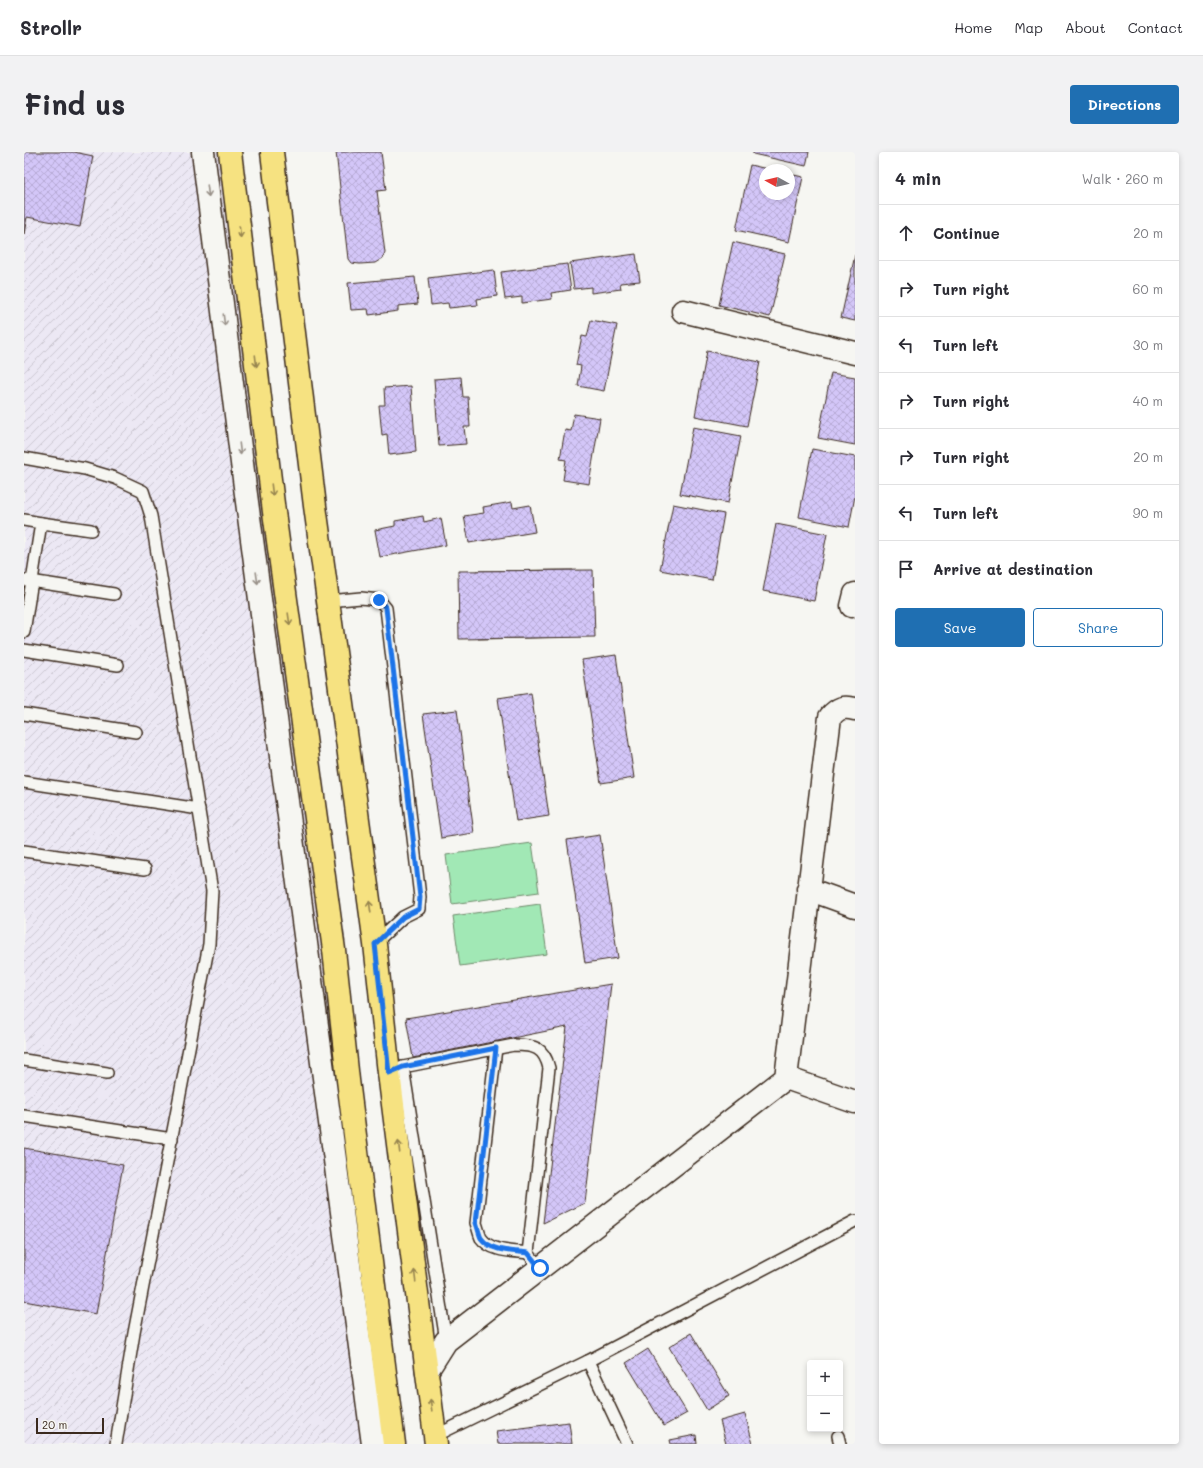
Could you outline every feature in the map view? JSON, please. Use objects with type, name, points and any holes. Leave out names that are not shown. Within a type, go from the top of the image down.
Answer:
[{"type":"main road","points":[[230,152],[272,497],[334,950],[348,1080],[394,1444]]},
{"type":"main road","points":[[272,152],[328,601],[375,944],[396,1070],[427,1371],[436,1440]]},
{"type":"street","points":[[203,152],[245,487],[373,1444]]},
{"type":"street","points":[[683,311],[855,353]]},
{"type":"street","points":[[427,1371],[446,1341],[534,1260],[786,1078],[830,717],[837,709],[846,707],[855,709]]},
{"type":"street","points":[[808,889],[855,906]]},
{"type":"street","points":[[786,1078],[855,1102]]},
{"type":"lane","points":[[24,458],[85,469],[115,478],[143,491],[151,516],[212,891],[209,944],[134,1333],[116,1444]]},
{"type":"lane","points":[[24,520],[91,530]]},
{"type":"lane","points":[[24,632],[28,580],[41,523]]},
{"type":"lane","points":[[28,580],[114,594]]},
{"type":"lane","points":[[328,601],[361,598],[379,600],[386,608],[420,897],[419,909],[403,917],[375,944]]},
{"type":"lane","points":[[24,650],[118,664]]},
{"type":"lane","points":[[24,714],[136,732]]},
{"type":"lane","points":[[24,785],[199,809]]},
{"type":"lane","points":[[24,851],[145,869]]},
{"type":"lane","points":[[446,1341],[396,1070],[514,1044],[527,1044],[537,1048],[546,1057],[549,1068],[534,1260],[499,1250],[488,1245],[481,1237],[476,1223],[496,1048]]},
{"type":"lane","points":[[24,1060],[107,1073]]},
{"type":"lane","points":[[24,1116],[172,1139]]},
{"type":"lane","points":[[436,1440],[855,1221]]},
{"type":"lane","points":[[588,1361],[627,1444]]},
{"type":"shaded area","points":[[24,152],[222,152],[390,1444],[24,1444]]},
{"type":"green space","points":[[532,843],[539,892],[452,904],[446,855]]},
{"type":"green space","points":[[540,904],[547,954],[460,966],[453,916]]},
{"type":"building","points":[[24,152],[74,152],[93,156],[80,227],[27,217],[24,234]]},
{"type":"building","points":[[336,152],[381,152],[386,190],[377,191],[385,253],[383,258],[375,263],[351,263],[348,259]]},
{"type":"building","points":[[753,152],[809,152],[806,166],[753,154]]},
{"type":"building","points":[[750,165],[759,167],[759,200],[795,200],[795,175],[803,177],[789,242],[736,230]]},
{"type":"building","points":[[733,242],[785,254],[770,317],[719,305]]},
{"type":"building","points":[[636,254],[640,281],[620,283],[621,289],[591,293],[591,287],[574,289],[570,263]]},
{"type":"building","points":[[855,255],[855,321],[841,318]]},
{"type":"building","points":[[567,264],[571,290],[551,293],[552,299],[522,303],[522,297],[505,299],[501,272]]},
{"type":"building","points":[[494,270],[497,296],[477,299],[478,305],[449,308],[448,303],[431,305],[428,278]]},
{"type":"building","points":[[415,277],[418,304],[398,306],[398,311],[369,315],[368,309],[351,310],[348,283]]},
{"type":"building","points":[[591,320],[617,325],[604,391],[578,386],[581,366],[576,365],[582,336],[587,337]]},
{"type":"building","points":[[707,351],[760,362],[747,426],[695,416]]},
{"type":"building","points":[[831,373],[855,377],[855,445],[818,438]]},
{"type":"building","points":[[461,377],[463,397],[468,397],[470,427],[464,427],[466,444],[439,446],[434,379]]},
{"type":"building","points":[[411,386],[416,452],[389,455],[387,434],[382,435],[379,405],[385,405],[384,388]]},
{"type":"building","points":[[574,414],[600,418],[589,484],[563,480],[566,460],[560,459],[565,430],[571,431]]},
{"type":"building","points":[[693,427],[741,436],[728,503],[680,494]]},
{"type":"building","points":[[812,449],[855,457],[855,496],[849,527],[799,517]]},
{"type":"building","points":[[512,502],[513,508],[530,505],[535,532],[469,543],[464,516],[484,513],[483,507]]},
{"type":"building","points":[[673,504],[724,514],[712,580],[660,570]]},
{"type":"building","points":[[423,516],[424,522],[441,518],[446,545],[380,557],[375,530],[395,526],[395,521]]},
{"type":"building","points":[[776,524],[827,534],[814,601],[763,591]]},
{"type":"building","points":[[573,570],[572,637],[478,639],[476,571]]},
{"type":"building","points":[[593,570],[595,637],[459,639],[458,571]]},
{"type":"building","points":[[616,655],[634,778],[601,783],[582,660]]},
{"type":"building","points":[[531,693],[549,816],[516,821],[498,698]]},
{"type":"building","points":[[457,710],[474,833],[441,838],[423,714]]},
{"type":"building","points":[[600,835],[618,958],[585,963],[567,840]]},
{"type":"building","points":[[611,984],[585,1203],[543,1223],[567,1027],[413,1058],[406,1018]]},
{"type":"building","points":[[24,1148],[123,1165],[96,1314],[24,1301]]},
{"type":"building","points":[[691,1333],[729,1396],[707,1410],[669,1347]]},
{"type":"building","points":[[648,1349],[687,1413],[664,1426],[626,1363]]},
{"type":"building","points":[[745,1414],[753,1444],[726,1444],[720,1421]]},
{"type":"building","points":[[569,1422],[572,1444],[498,1444],[496,1431]]},
{"type":"building","points":[[696,1435],[697,1444],[671,1444],[670,1440]]},
{"type":"route","points":[[379,600],[386,608],[420,897],[419,909],[403,917],[375,944],[389,1073],[403,1067],[496,1048],[476,1223],[481,1237],[488,1245],[499,1250],[528,1253],[540,1268]]}]
